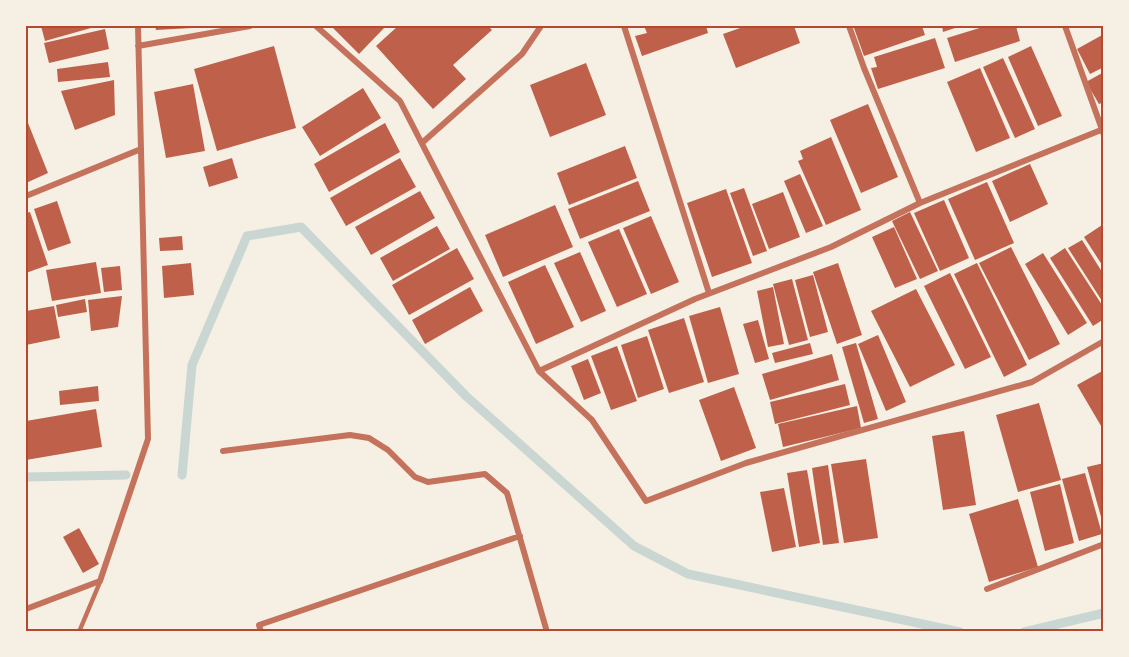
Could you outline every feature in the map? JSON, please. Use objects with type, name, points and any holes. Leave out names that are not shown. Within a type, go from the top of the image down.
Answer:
[{"type":"street","points":[[26,607],[100,581],[148,439],[138,26]]},
{"type":"street","points":[[138,46],[250,26]]},
{"type":"street","points":[[316,26],[400,101],[539,371],[592,420],[646,501],[746,463],[1032,382],[1104,342]]},
{"type":"street","points":[[423,142],[522,54],[541,26]]},
{"type":"street","points":[[624,26],[709,293]]},
{"type":"street","points":[[849,26],[864,69],[920,202]]},
{"type":"street","points":[[539,371],[709,293],[831,247],[920,202],[1102,133],[1065,26]]},
{"type":"street","points":[[26,196],[141,149]]},
{"type":"street","points":[[223,451],[350,435],[369,438],[388,450],[415,477],[428,482],[485,474],[507,493],[547,632]]},
{"type":"street","points":[[261,632],[259,625],[520,536]]},
{"type":"street","points":[[987,589],[1104,544]]},
{"type":"lane","points":[[79,632],[100,581]]},
{"type":"building","points":[[41,26],[98,26],[45,41]]},
{"type":"building","points":[[155,26],[210,26],[210,27],[156,30]]},
{"type":"building","points":[[331,26],[386,26],[359,54]]},
{"type":"building","points":[[398,26],[488,26],[492,30],[453,65],[466,79],[433,109],[376,46]]},
{"type":"building","points":[[644,26],[706,26],[708,33],[642,56],[635,36],[647,33]]},
{"type":"building","points":[[746,26],[794,26],[800,43],[736,68],[723,34]]},
{"type":"building","points":[[922,26],[925,35],[864,56],[854,28]]},
{"type":"building","points":[[942,26],[961,26],[943,32]]},
{"type":"building","points":[[986,26],[1016,26],[1020,41],[955,62],[947,38]]},
{"type":"building","points":[[105,29],[109,49],[49,63],[44,43]]},
{"type":"building","points":[[1104,34],[1104,67],[1090,74],[1077,49]]},
{"type":"building","points":[[935,38],[945,68],[878,89],[871,68],[877,67],[874,57]]},
{"type":"building","points":[[274,46],[296,128],[217,151],[194,69]]},
{"type":"building","points":[[1031,46],[1062,116],[1038,126],[1008,57]]},
{"type":"building","points":[[1003,58],[1035,129],[1015,138],[983,67]]},
{"type":"building","points":[[108,62],[110,77],[58,82],[57,69]]},
{"type":"building","points":[[586,63],[606,115],[550,137],[530,85]]},
{"type":"building","points":[[980,68],[1010,138],[976,152],[947,82]]},
{"type":"building","points":[[1104,72],[1104,102],[1099,104],[1086,82]]},
{"type":"building","points":[[114,80],[115,115],[75,130],[61,91]]},
{"type":"building","points":[[193,84],[205,151],[166,158],[154,92]]},
{"type":"building","points":[[363,88],[381,118],[320,156],[302,127]]},
{"type":"building","points":[[868,104],[898,177],[861,193],[830,120]]},
{"type":"building","points":[[26,118],[48,173],[26,183]]},
{"type":"building","points":[[385,123],[400,152],[329,192],[314,164]]},
{"type":"building","points":[[831,137],[861,210],[826,225],[798,161],[803,159],[800,151]]},
{"type":"building","points":[[625,146],[637,178],[569,205],[557,173]]},
{"type":"building","points":[[232,158],[238,178],[209,187],[203,167]]},
{"type":"building","points":[[400,158],[416,187],[346,226],[330,198]]},
{"type":"building","points":[[1030,164],[1048,204],[1010,222],[992,181]]},
{"type":"building","points":[[800,174],[823,226],[806,233],[784,181]]},
{"type":"building","points":[[638,181],[650,211],[580,239],[568,209]]},
{"type":"building","points":[[987,182],[1014,243],[975,260],[948,199]]},
{"type":"building","points":[[744,188],[767,251],[753,256],[730,193]]},
{"type":"building","points":[[726,189],[752,263],[712,277],[687,203]]},
{"type":"building","points":[[420,191],[435,218],[371,255],[355,227]]},
{"type":"building","points":[[783,192],[800,237],[769,249],[752,204]]},
{"type":"building","points":[[944,200],[969,258],[940,271],[914,213]]},
{"type":"building","points":[[57,201],[71,243],[48,251],[34,209]]},
{"type":"building","points":[[555,205],[573,247],[503,277],[485,235]]},
{"type":"building","points":[[30,212],[48,265],[26,273],[26,213]]},
{"type":"building","points":[[910,212],[938,271],[920,279],[892,221]]},
{"type":"building","points":[[651,216],[679,282],[651,294],[623,228]]},
{"type":"building","points":[[1102,225],[1104,228],[1104,268],[1084,237]]},
{"type":"building","points":[[437,226],[450,249],[393,281],[380,258]]},
{"type":"building","points":[[894,227],[917,279],[895,288],[872,237]]},
{"type":"building","points":[[619,229],[647,294],[617,307],[588,242]]},
{"type":"building","points":[[182,236],[183,250],[160,251],[159,238]]},
{"type":"building","points":[[1082,240],[1104,275],[1104,304],[1068,248]]},
{"type":"building","points":[[1011,247],[1060,344],[1029,360],[979,263]]},
{"type":"building","points":[[457,248],[474,279],[409,315],[392,285]]},
{"type":"building","points":[[1065,248],[1104,308],[1104,319],[1093,326],[1050,258]]},
{"type":"building","points":[[580,252],[606,311],[581,322],[554,263]]},
{"type":"building","points":[[1043,253],[1087,323],[1068,335],[1025,264]]},
{"type":"building","points":[[96,262],[101,293],[52,301],[46,270]]},
{"type":"building","points":[[191,263],[194,295],[164,298],[162,266]]},
{"type":"building","points":[[838,263],[862,335],[837,344],[813,272]]},
{"type":"building","points":[[977,263],[1027,365],[1004,377],[954,274]]},
{"type":"building","points":[[545,265],[574,327],[536,344],[508,282]]},
{"type":"building","points":[[120,266],[122,290],[104,292],[101,268]]},
{"type":"building","points":[[950,273],[991,357],[965,369],[924,286]]},
{"type":"building","points":[[813,275],[828,332],[810,337],[795,280]]},
{"type":"building","points":[[792,279],[808,340],[789,345],[773,284]]},
{"type":"building","points":[[470,287],[483,311],[425,344],[412,320]]},
{"type":"building","points":[[773,287],[784,344],[768,347],[757,291]]},
{"type":"building","points":[[916,289],[955,365],[910,387],[871,311]]},
{"type":"building","points":[[122,296],[118,327],[91,331],[88,300]]},
{"type":"building","points":[[85,299],[87,312],[58,317],[56,305]]},
{"type":"building","points":[[54,306],[60,338],[26,345],[26,311]]},
{"type":"building","points":[[720,307],[739,374],[708,383],[689,316]]},
{"type":"building","points":[[684,318],[704,382],[669,393],[648,330]]},
{"type":"building","points":[[758,320],[769,359],[755,363],[743,324]]},
{"type":"building","points":[[878,335],[906,402],[886,411],[858,344]]},
{"type":"building","points":[[647,336],[664,389],[638,398],[621,345]]},
{"type":"building","points":[[810,343],[813,354],[775,363],[772,353]]},
{"type":"building","points":[[856,343],[878,419],[864,423],[842,347]]},
{"type":"building","points":[[617,346],[637,401],[611,410],[591,356]]},
{"type":"building","points":[[832,354],[839,380],[770,400],[762,374]]},
{"type":"building","points":[[588,359],[601,393],[584,400],[571,366]]},
{"type":"building","points":[[1104,370],[1104,431],[1077,385]]},
{"type":"building","points":[[845,384],[850,405],[775,424],[770,402]]},
{"type":"building","points":[[98,386],[99,401],[60,405],[59,391]]},
{"type":"building","points":[[734,387],[756,448],[721,461],[699,400]]},
{"type":"building","points":[[1039,403],[1061,480],[1018,492],[996,415]]},
{"type":"building","points":[[857,406],[861,428],[783,447],[778,424]]},
{"type":"building","points":[[96,409],[102,447],[26,460],[26,421]]},
{"type":"building","points":[[964,431],[976,505],[943,510],[932,436]]},
{"type":"building","points":[[866,459],[878,538],[844,543],[831,464]]},
{"type":"building","points":[[1104,463],[1104,524],[1103,524],[1087,467]]},
{"type":"building","points":[[828,465],[839,543],[823,545],[812,468]]},
{"type":"building","points":[[807,470],[820,543],[799,547],[787,473]]},
{"type":"building","points":[[1085,473],[1102,534],[1079,541],[1062,479]]},
{"type":"building","points":[[1060,484],[1074,543],[1045,551],[1030,492]]},
{"type":"building","points":[[784,488],[796,547],[772,552],[760,492]]},
{"type":"building","points":[[1018,499],[1038,567],[989,582],[969,514]]},
{"type":"building","points":[[79,528],[99,564],[83,573],[63,537]]},
{"type":"waterway","points":[[182,475],[192,365],[247,236],[301,227],[466,396],[634,546],[688,574],[960,632]]},
{"type":"waterway","points":[[26,477],[126,475]]},
{"type":"waterway","points":[[1024,632],[1104,613]]}]
